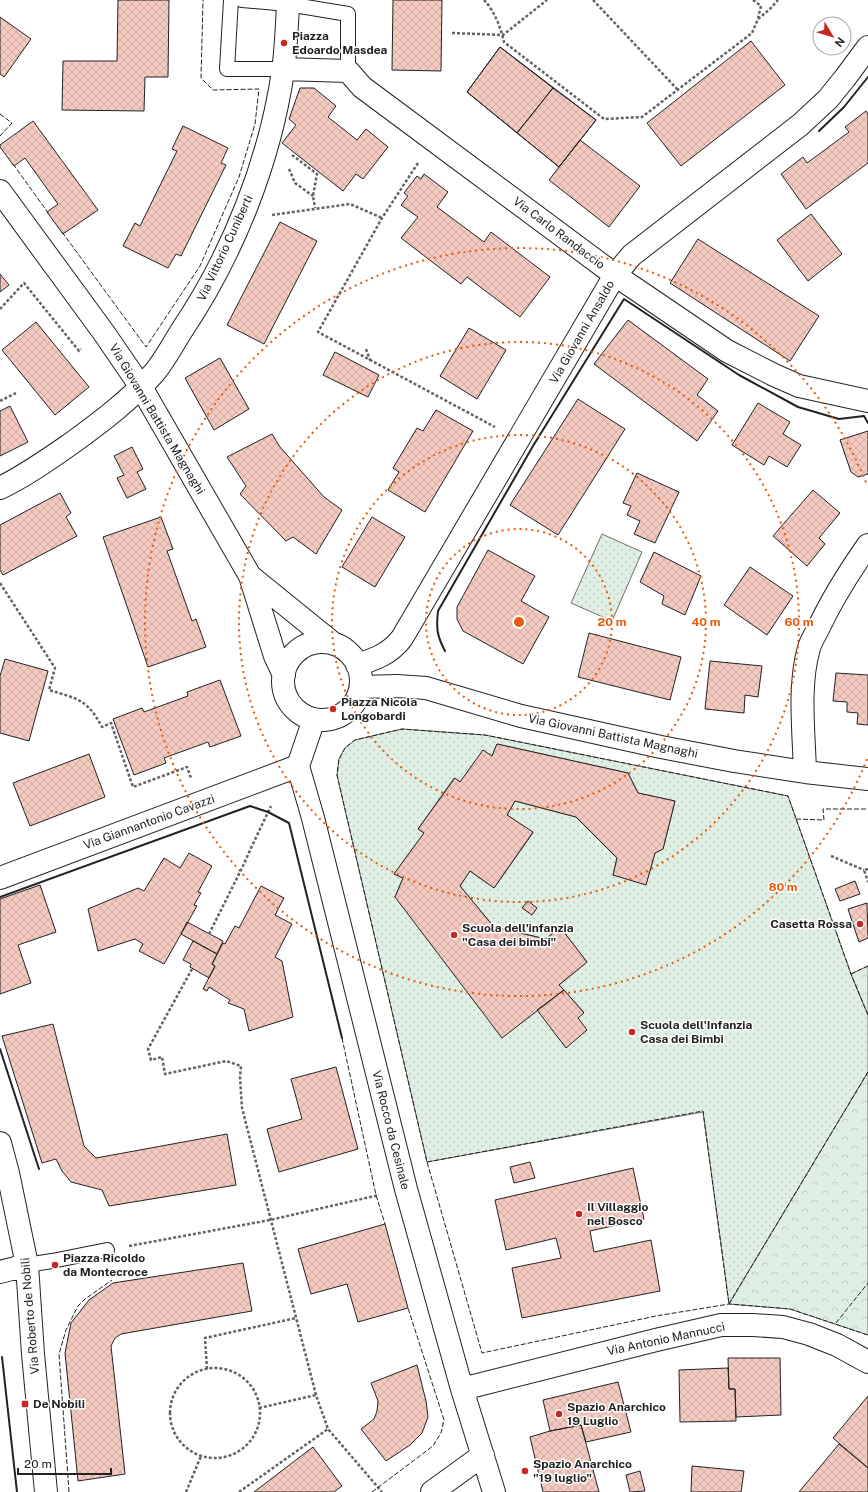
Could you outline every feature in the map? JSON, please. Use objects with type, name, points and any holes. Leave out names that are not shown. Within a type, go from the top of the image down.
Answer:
[{"type":"street","name":"Via Vittorio Cuniberti","points":[[0,488],[50,459],[90,430],[141,387],[155,371],[195,310],[235,233],[255,184],[284,69],[288,2]]},
{"type":"street","name":"Via Giovanni Ansaldo","points":[[357,665],[381,656],[396,646],[402,638],[615,275],[632,255],[809,117],[837,88],[868,47]]},
{"type":"street","points":[[284,69],[348,71]]},
{"type":"street","name":"Via Carlo Randaccio","points":[[348,71],[362,87],[615,275],[727,351],[768,372],[800,386],[868,402]]},
{"type":"street","name":"Via Giovanni Battista Magnaghi","points":[[0,191],[104,333],[141,387],[250,576],[275,656],[284,675]]},
{"type":"street","points":[[805,772],[803,712],[804,676],[809,648],[827,610],[846,576],[868,545]]},
{"type":"street","name":"Via Giovanni Battista Magnaghi","points":[[250,576],[334,644]]},
{"type":"street","points":[[318,642],[334,644],[352,655],[357,665],[360,675],[360,687],[356,699],[349,709],[335,718],[326,720],[314,719],[299,713],[287,699],[284,690],[284,675],[287,663],[293,655],[308,644],[318,642]]},
{"type":"street","name":"Via Giovanni Battista Magnaghi","points":[[360,687],[404,686],[426,688],[522,716],[583,731],[734,761],[805,772],[868,779]]},
{"type":"street","points":[[298,766],[314,719]]},
{"type":"street","name":"Via Giannantonio Cavazzi","points":[[0,878],[298,766]]},
{"type":"street","name":"Via Rocco da Cesinale","points":[[298,766],[313,818],[406,1189],[462,1389],[494,1492]]},
{"type":"street","name":"Via Roberto de Nobili","points":[[0,1143],[28,1265],[34,1362],[46,1492]]},
{"type":"street","points":[[0,1272],[28,1265]]},
{"type":"street","name":"Via Antonio Mannucci","points":[[462,1389],[656,1340],[721,1326],[753,1325],[782,1327],[809,1334],[837,1345],[868,1362]]},
{"type":"street","points":[[432,1492],[483,1455]]},
{"type":"lane","points":[[231,0],[227,69],[284,69]]},
{"type":"lane","points":[[242,0],[288,2],[348,14],[348,71]]},
{"type":"lane","points":[[28,1265],[52,1262],[107,1250]]},
{"type":"path","points":[[484,0],[489,5],[503,35],[504,42],[604,119],[642,116],[752,33],[758,19],[761,6],[753,0]]},
{"type":"path","points":[[452,33],[503,35],[548,0]]},
{"type":"path","points":[[593,0],[678,90]]},
{"type":"path","points":[[758,19],[770,10],[778,0]]},
{"type":"path","points":[[435,140],[420,159],[382,218],[318,332],[519,439]]},
{"type":"path","points":[[287,152],[317,174],[313,196],[315,208]]},
{"type":"path","points":[[289,167],[295,183],[313,196]]},
{"type":"path","points":[[269,219],[272,215],[350,204],[382,218]]},
{"type":"path","points":[[0,309],[24,283],[79,351],[104,333]]},
{"type":"path","points":[[366,349],[370,360]]},
{"type":"path","points":[[0,401],[16,393]]},
{"type":"path","points":[[0,583],[55,668],[49,690],[74,697],[88,705],[97,716],[102,727],[111,723],[133,787],[187,767],[200,803]]},
{"type":"path","points":[[209,934],[272,806]]},
{"type":"path","points":[[831,856],[864,870],[868,869]]},
{"type":"path","points":[[864,870],[868,882]]},
{"type":"path","points":[[192,969],[148,1049],[151,1060],[162,1057],[165,1074],[226,1061],[241,1066],[242,1108],[316,1395],[328,1429],[382,1492]]},
{"type":"path","points":[[107,1250],[270,1220],[376,1195]]},
{"type":"path","points":[[207,1369],[205,1338],[296,1318]]},
{"type":"path","points":[[207,1369],[222,1369],[236,1374],[248,1382],[256,1394],[260,1408],[259,1424],[253,1437],[243,1448],[230,1456],[215,1458],[201,1456],[187,1449],[177,1438],[171,1424],[170,1410],[174,1395],[182,1383],[193,1374],[207,1369]]},
{"type":"path","points":[[260,1408],[316,1395]]},
{"type":"path","points":[[239,1492],[328,1429]]},
{"type":"path","points":[[186,1492],[201,1456]]},
{"type":"green space","points":[[602,534],[642,552],[612,621],[571,603]]},
{"type":"green space","name":"Scuola dell'Infanzia Casa dei Bimbi","points":[[402,729],[485,735],[788,796],[851,974],[868,1015],[868,1072],[729,1304],[703,1112],[427,1162],[337,775],[339,759],[345,748],[355,740]],"holes":[[[497,744],[628,773],[638,793],[675,801],[663,849],[655,853],[646,884],[613,875],[617,858],[576,817],[515,801],[507,815],[533,833],[494,888],[470,871],[460,886],[494,927],[546,939],[560,927],[587,962],[559,985],[584,1012],[578,1018],[537,1010],[395,897],[403,878],[394,874],[424,833],[418,829],[454,778],[460,782],[492,756]]]},
{"type":"green space","points":[[868,966],[868,1015],[851,974]]},
{"type":"green space","points":[[868,1072],[868,1335],[790,1309],[729,1304]]},
{"type":"building","points":[[118,0],[169,0],[168,77],[145,77],[144,111],[62,110],[63,61],[117,61]]},
{"type":"building","points":[[393,0],[442,0],[441,71],[392,70]]},
{"type":"building","points":[[0,17],[31,39],[4,77],[0,74]]},
{"type":"building","points":[[751,41],[785,85],[681,166],[647,123]]},
{"type":"building","points":[[500,47],[596,120],[559,167],[467,92]]},
{"type":"building","points":[[500,47],[553,88],[517,133],[467,92]]},
{"type":"building","points":[[300,88],[314,88],[336,106],[328,117],[357,140],[366,129],[388,147],[363,179],[356,174],[343,191],[282,143],[296,125],[289,119]]},
{"type":"building","points":[[553,88],[596,120],[559,167],[517,133]]},
{"type":"building","points":[[866,111],[868,114],[868,163],[806,209],[781,174],[803,157],[807,163],[849,132],[845,127]]},
{"type":"building","points":[[33,121],[98,210],[63,234],[47,212],[58,204],[25,158],[14,166],[0,147],[0,145]]},
{"type":"building","points":[[183,126],[228,148],[221,163],[226,165],[181,256],[176,254],[168,268],[123,246],[135,223],[140,226],[177,151],[172,149]]},
{"type":"building","points":[[580,140],[640,186],[609,227],[549,180]]},
{"type":"building","points":[[424,174],[448,192],[437,207],[484,242],[491,232],[550,277],[520,317],[467,277],[461,284],[401,238],[418,217],[401,205],[408,196],[404,193],[417,176],[421,179]]},
{"type":"building","points":[[811,214],[842,254],[808,281],[777,240]]},
{"type":"building","points":[[280,222],[317,241],[264,344],[227,325]]},
{"type":"building","points":[[698,239],[819,316],[790,361],[670,283]]},
{"type":"building","points":[[0,274],[9,285],[0,292]]},
{"type":"building","points":[[628,320],[708,379],[697,395],[718,411],[697,441],[594,364]]},
{"type":"building","points":[[36,322],[89,387],[55,415],[2,350]]},
{"type":"building","points":[[469,328],[506,350],[477,399],[440,376]]},
{"type":"building","points":[[335,352],[379,375],[368,397],[323,375]]},
{"type":"building","points":[[220,358],[249,409],[214,430],[185,378]]},
{"type":"building","points":[[578,399],[625,429],[558,535],[510,505]]},
{"type":"building","points":[[758,403],[790,422],[783,434],[801,445],[787,467],[769,456],[764,465],[732,445]]},
{"type":"building","points":[[10,406],[28,442],[0,456],[0,411]]},
{"type":"building","points":[[436,410],[473,431],[425,512],[388,490],[399,472],[393,468],[417,428],[423,431]]},
{"type":"building","points":[[868,431],[868,474],[858,477],[851,472],[840,440]]},
{"type":"building","points":[[272,434],[280,447],[324,497],[342,510],[316,554],[293,537],[286,541],[240,494],[246,486],[227,457]]},
{"type":"building","points":[[132,447],[143,469],[137,472],[146,489],[127,498],[117,478],[124,475],[114,456]]},
{"type":"building","points":[[637,473],[679,492],[655,543],[634,534],[640,521],[627,515],[631,506],[623,503]]},
{"type":"building","points":[[813,490],[840,513],[819,538],[825,544],[807,566],[773,536]]},
{"type":"building","points":[[60,493],[71,513],[66,517],[77,536],[3,575],[0,570],[0,525]]},
{"type":"building","points":[[161,517],[173,549],[167,551],[192,621],[196,619],[206,647],[148,667],[103,537]]},
{"type":"building","points":[[372,517],[405,537],[375,587],[342,567]]},
{"type":"building","points":[[488,550],[535,576],[521,601],[549,617],[523,664],[463,631],[457,619],[457,607]]},
{"type":"building","points":[[654,552],[701,576],[685,615],[662,604],[664,596],[640,582]]},
{"type":"building","points":[[750,567],[793,596],[767,635],[724,605]]},
{"type":"building","points":[[589,633],[681,657],[670,700],[578,677]]},
{"type":"building","points":[[5,659],[48,671],[29,741],[0,733],[0,676]]},
{"type":"building","points":[[710,661],[762,666],[758,697],[745,695],[744,713],[705,709]]},
{"type":"building","points":[[836,673],[868,675],[868,725],[857,724],[858,713],[847,712],[847,702],[833,701]]},
{"type":"building","points":[[220,680],[241,736],[210,747],[208,742],[164,758],[166,763],[134,775],[113,719],[142,708],[144,712],[188,696],[187,692]]},
{"type":"building","points":[[497,744],[628,773],[638,793],[675,801],[663,849],[655,853],[646,885],[613,875],[617,858],[576,817],[515,801],[507,815],[533,832],[494,888],[470,871],[460,886],[494,927],[546,939],[560,927],[587,962],[559,985],[564,990],[502,1038],[395,897],[403,878],[394,874],[424,833],[418,829],[455,778],[460,782],[483,750],[492,756]]},
{"type":"building","points":[[89,754],[105,797],[30,826],[13,783]]},
{"type":"building","points":[[189,853],[212,866],[198,892],[201,893],[194,905],[197,906],[164,964],[139,951],[143,944],[135,939],[98,951],[88,909],[138,888],[144,891],[164,858],[180,868]]},
{"type":"building","points":[[855,881],[860,894],[840,901],[835,889]]},
{"type":"building","points":[[40,885],[56,932],[18,945],[31,983],[0,994],[0,899]]},
{"type":"building","points":[[261,886],[284,898],[275,915],[292,924],[275,957],[282,961],[293,1017],[249,1031],[244,1009],[228,1003],[230,1000],[209,987],[207,991],[203,989],[215,966],[212,964],[223,943],[225,944],[235,926],[239,928]]},
{"type":"building","points":[[528,901],[537,908],[532,915],[522,908]]},
{"type":"building","name":"Casetta Rossa","points":[[867,903],[868,938],[859,942],[848,909]]},
{"type":"building","points":[[187,922],[223,941],[217,954],[181,934]]},
{"type":"building","points":[[193,941],[217,954],[212,964],[215,966],[209,978],[190,967],[191,964],[183,960]]},
{"type":"building","points":[[564,990],[584,1013],[578,1018],[587,1030],[566,1048],[537,1010]]},
{"type":"building","points":[[53,1024],[84,1146],[96,1158],[227,1134],[236,1185],[109,1206],[102,1190],[71,1182],[62,1171],[56,1159],[42,1163],[2,1036]]},
{"type":"building","points":[[336,1067],[358,1149],[279,1172],[267,1129],[302,1119],[291,1079]]},
{"type":"building","points":[[530,1162],[535,1178],[514,1183],[510,1167]]},
{"type":"building","points":[[633,1168],[644,1219],[590,1231],[594,1252],[651,1240],[660,1291],[522,1318],[512,1268],[561,1258],[556,1238],[506,1250],[495,1200]]},
{"type":"building","points":[[385,1224],[408,1308],[358,1322],[347,1284],[311,1294],[298,1249]]},
{"type":"building","points":[[243,1263],[252,1311],[121,1334],[115,1338],[111,1346],[125,1474],[78,1481],[65,1353],[71,1323],[89,1300],[113,1283]]},
{"type":"building","points":[[728,1358],[780,1358],[781,1415],[736,1417],[735,1389],[729,1389]]},
{"type":"building","points":[[417,1365],[426,1401],[428,1417],[422,1433],[410,1445],[386,1461],[361,1429],[374,1419],[377,1411],[378,1401],[371,1383]]},
{"type":"building","points":[[728,1368],[729,1389],[735,1389],[736,1421],[680,1422],[679,1370]]},
{"type":"building","points":[[618,1382],[631,1432],[586,1442],[581,1425],[550,1431],[543,1400]]},
{"type":"building","points":[[868,1396],[868,1468],[833,1438]]},
{"type":"building","points":[[581,1425],[599,1492],[543,1492],[530,1437],[550,1431]]},
{"type":"building","points":[[839,1444],[868,1468],[868,1492],[799,1492]]},
{"type":"building","points":[[313,1447],[342,1486],[334,1492],[254,1492]]},
{"type":"building","points":[[692,1466],[744,1471],[741,1492],[691,1492]]},
{"type":"building","points":[[640,1471],[645,1491],[630,1492],[626,1475]]},
{"type":"fence","points":[[62,232],[146,347],[200,266],[239,177],[255,124],[259,89],[213,90],[201,78],[203,0]]},
{"type":"fence","points":[[0,114],[12,123],[0,136]]},
{"type":"fence","points":[[13,164],[49,214]]},
{"type":"fence","points":[[868,1015],[851,974],[788,796],[485,735],[402,729],[355,740],[345,748],[339,759],[337,775],[427,1162],[482,1353],[656,1316],[729,1304],[790,1309],[868,1335]]},
{"type":"fence","points":[[796,819],[824,820],[823,809],[868,809]]},
{"type":"fence","points":[[851,974],[868,966]]},
{"type":"fence","points":[[342,1038],[376,1195],[385,1224]]},
{"type":"fence","points":[[729,1304],[868,1072]]},
{"type":"fence","points":[[427,1162],[703,1111],[729,1304]]},
{"type":"fence","points":[[69,1492],[59,1354],[66,1330],[78,1306],[85,1299],[112,1280]]},
{"type":"fence","points":[[836,1323],[868,1283]]},
{"type":"fence","points":[[372,1492],[433,1446],[441,1433],[444,1420],[408,1308]]},
{"type":"wall","points":[[819,131],[844,107],[868,77]]},
{"type":"wall","points":[[445,651],[440,641],[438,632],[438,611],[533,446],[624,299],[739,375],[798,407],[839,419],[864,416],[868,423]]},
{"type":"wall","points":[[0,897],[250,806],[268,812],[289,823],[342,1038]]},
{"type":"wall","points":[[0,1049],[39,1169]]},
{"type":"wall","points":[[2,1357],[17,1492]]},
{"type":"place","name":"Piazza Edoardo Masdea","points":[[284,43]]},
{"type":"place","name":"Piazza Nicola Longobardi","points":[[333,709]]},
{"type":"place","name":"Casetta Rossa","points":[[860,924]]},
{"type":"place","name":"Scuola dell'infanzia \"Casa dei bimbi\"","points":[[454,935]]},
{"type":"place","name":"Scuola dell'Infanzia Casa dei Bimbi","points":[[632,1032]]},
{"type":"place","name":"Il Villaggio nel Bosco","points":[[579,1214]]},
{"type":"place","name":"Piazza Ricoldo da Montecroce","points":[[55,1265]]},
{"type":"place","name":"De Nobili","points":[[25,1404]]},
{"type":"place","name":"Spazio Anarchico 19 Luglio","points":[[559,1414]]},
{"type":"place","name":"Spazio Anarchico \"19 luglio\"","points":[[525,1471]]}]
